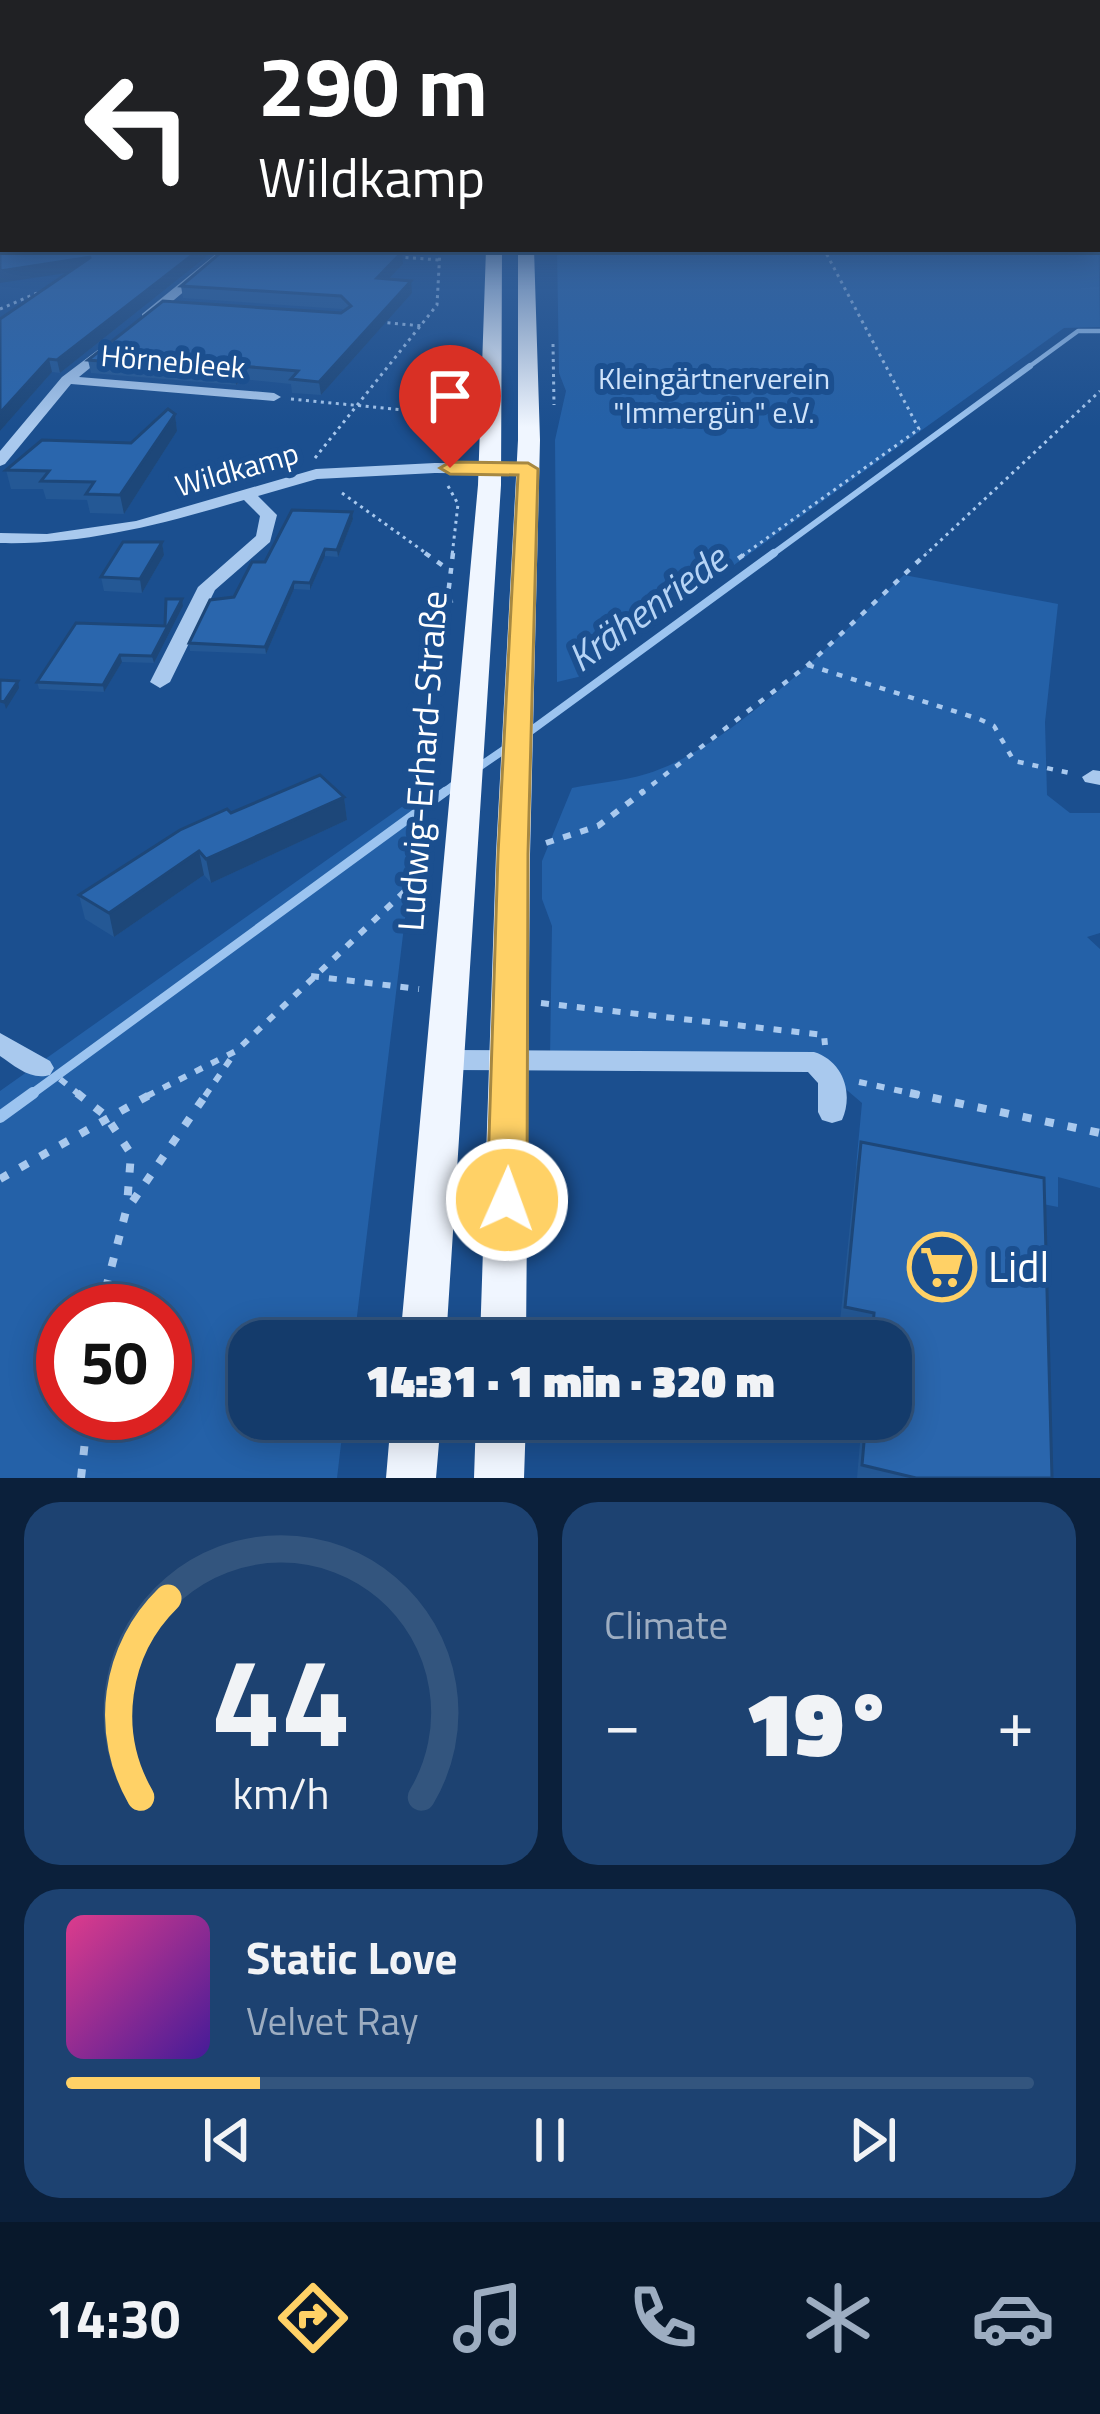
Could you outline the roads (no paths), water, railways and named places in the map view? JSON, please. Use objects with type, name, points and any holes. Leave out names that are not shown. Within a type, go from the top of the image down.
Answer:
[{"type":"main road","name":"Ludwig-Erhard-Straße","points":[[425,1320],[449,1060],[491,469],[498,349],[496,289]]},
{"type":"main road","points":[[504,1320],[528,469],[526,289]]},
{"type":"main road","points":[[411,1478],[414,1440]]},
{"type":"main road","points":[[499,1478],[500,1440]]},
{"type":"street","points":[[0,461],[67,380],[180,289]]},
{"type":"street","points":[[160,305],[182,307]]},
{"type":"street","name":"Hörnebleek","points":[[67,380],[274,398]]},
{"type":"street","points":[[491,469],[528,469]]},
{"type":"street","name":"Wildkamp","points":[[0,538],[94,534],[316,475],[491,469]]},
{"type":"street","points":[[160,682],[207,587],[263,538],[269,515],[248,495]]},
{"type":"street","points":[[0,1043],[40,1068]]},
{"type":"street","points":[[449,1060],[814,1061],[828,1071],[834,1085],[832,1112]]},
{"type":"waterway","name":"Krähenriede","points":[[1026,369],[1078,331],[1100,331]]},
{"type":"waterway","name":"Krähenriede","points":[[770,556],[1030,366]]},
{"type":"waterway","name":"Krähenriede","points":[[525,735],[774,553]]},
{"type":"waterway","name":"Krähenriede","points":[[476,769],[508,747]]},
{"type":"waterway","name":"Krähenriede","points":[[446,791],[454,785]]},
{"type":"waterway","name":"Krähenriede","points":[[29,1096],[446,791]]},
{"type":"waterway","name":"Krähenriede","points":[[442,794],[446,791]]},
{"type":"waterway","name":"Krähenriede","points":[[0,1117],[33,1093]]},
{"type":"place","name":"Lidl","points":[[942,1267]]},
{"type":"park label","name":"Kleingärtnerverein \"Immergün\" e.V.","points":[[714,396]]}]
